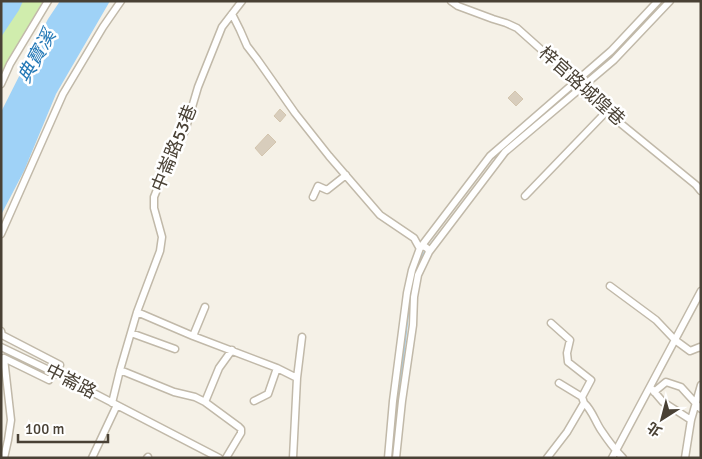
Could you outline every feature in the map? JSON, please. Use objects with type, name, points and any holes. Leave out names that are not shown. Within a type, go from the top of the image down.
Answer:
[{"type":"street","points":[[1,84],[10,64],[48,1]]},
{"type":"street","points":[[1,234],[63,94],[103,28],[122,1]]},
{"type":"street","points":[[242,1],[232,14],[247,46],[295,114],[380,215],[414,238],[418,247],[425,249]]},
{"type":"street","name":"梓官路城隍巷","points":[[451,1],[458,6],[517,28],[554,61],[580,89],[701,191]]},
{"type":"street","points":[[466,9],[471,1]]},
{"type":"street","points":[[388,458],[413,325],[414,296],[425,249],[494,159],[574,83],[611,51],[658,1]]},
{"type":"street","points":[[425,249],[494,159],[505,152],[614,60],[670,1]]},
{"type":"street","name":"中崙路53巷","points":[[94,457],[114,404],[120,370],[137,312],[160,251],[162,237],[154,208],[154,197],[166,167],[185,131],[198,87],[222,27],[232,14]]},
{"type":"street","points":[[525,196],[607,112]]},
{"type":"street","points":[[313,197],[318,186],[327,190],[346,176]]},
{"type":"street","points":[[610,286],[656,320],[675,340],[690,351],[701,348]]},
{"type":"street","points":[[614,455],[652,389],[701,291]]},
{"type":"street","points":[[193,336],[205,307]]},
{"type":"street","points":[[137,312],[277,368],[297,378]]},
{"type":"street","points":[[547,458],[567,432],[592,380],[568,362],[567,353],[570,340],[551,323]]},
{"type":"street","points":[[1,331],[2,335],[60,365],[49,380],[4,358],[11,420],[4,458]]},
{"type":"street","points":[[131,334],[175,349]]},
{"type":"street","points":[[293,458],[297,378],[302,336]]},
{"type":"street","name":"中崙路","points":[[1,347],[219,458]]},
{"type":"street","points":[[205,402],[219,368],[232,350]]},
{"type":"street","points":[[254,401],[268,394],[277,368]]},
{"type":"street","points":[[120,370],[174,392],[195,397],[239,426],[241,433],[226,458]]},
{"type":"street","points":[[652,389],[666,382],[681,387],[701,409]]},
{"type":"street","points":[[559,383],[583,400],[590,409],[614,455],[623,458]]},
{"type":"street","points":[[685,458],[691,420],[701,385]]},
{"type":"street","points":[[652,389],[663,402],[691,420]]},
{"type":"street","points":[[396,458],[398,401]]},
{"type":"green space","points":[[1,1],[43,1],[1,78]]},
{"type":"water","points":[[1,1],[23,1],[1,37]]},
{"type":"water","name":"典寶溪","points":[[60,1],[110,1],[56,94],[24,171],[1,215],[1,112],[48,19]]},
{"type":"building","points":[[515,91],[523,99],[516,106],[508,98]]},
{"type":"building","points":[[280,109],[286,115],[280,122],[274,116]]},
{"type":"building","points":[[268,134],[276,142],[262,156],[255,148]]},
{"type":"waterway","points":[[415,272],[424,253],[437,236]]},
{"type":"waterway","points":[[392,458],[413,281]]}]
